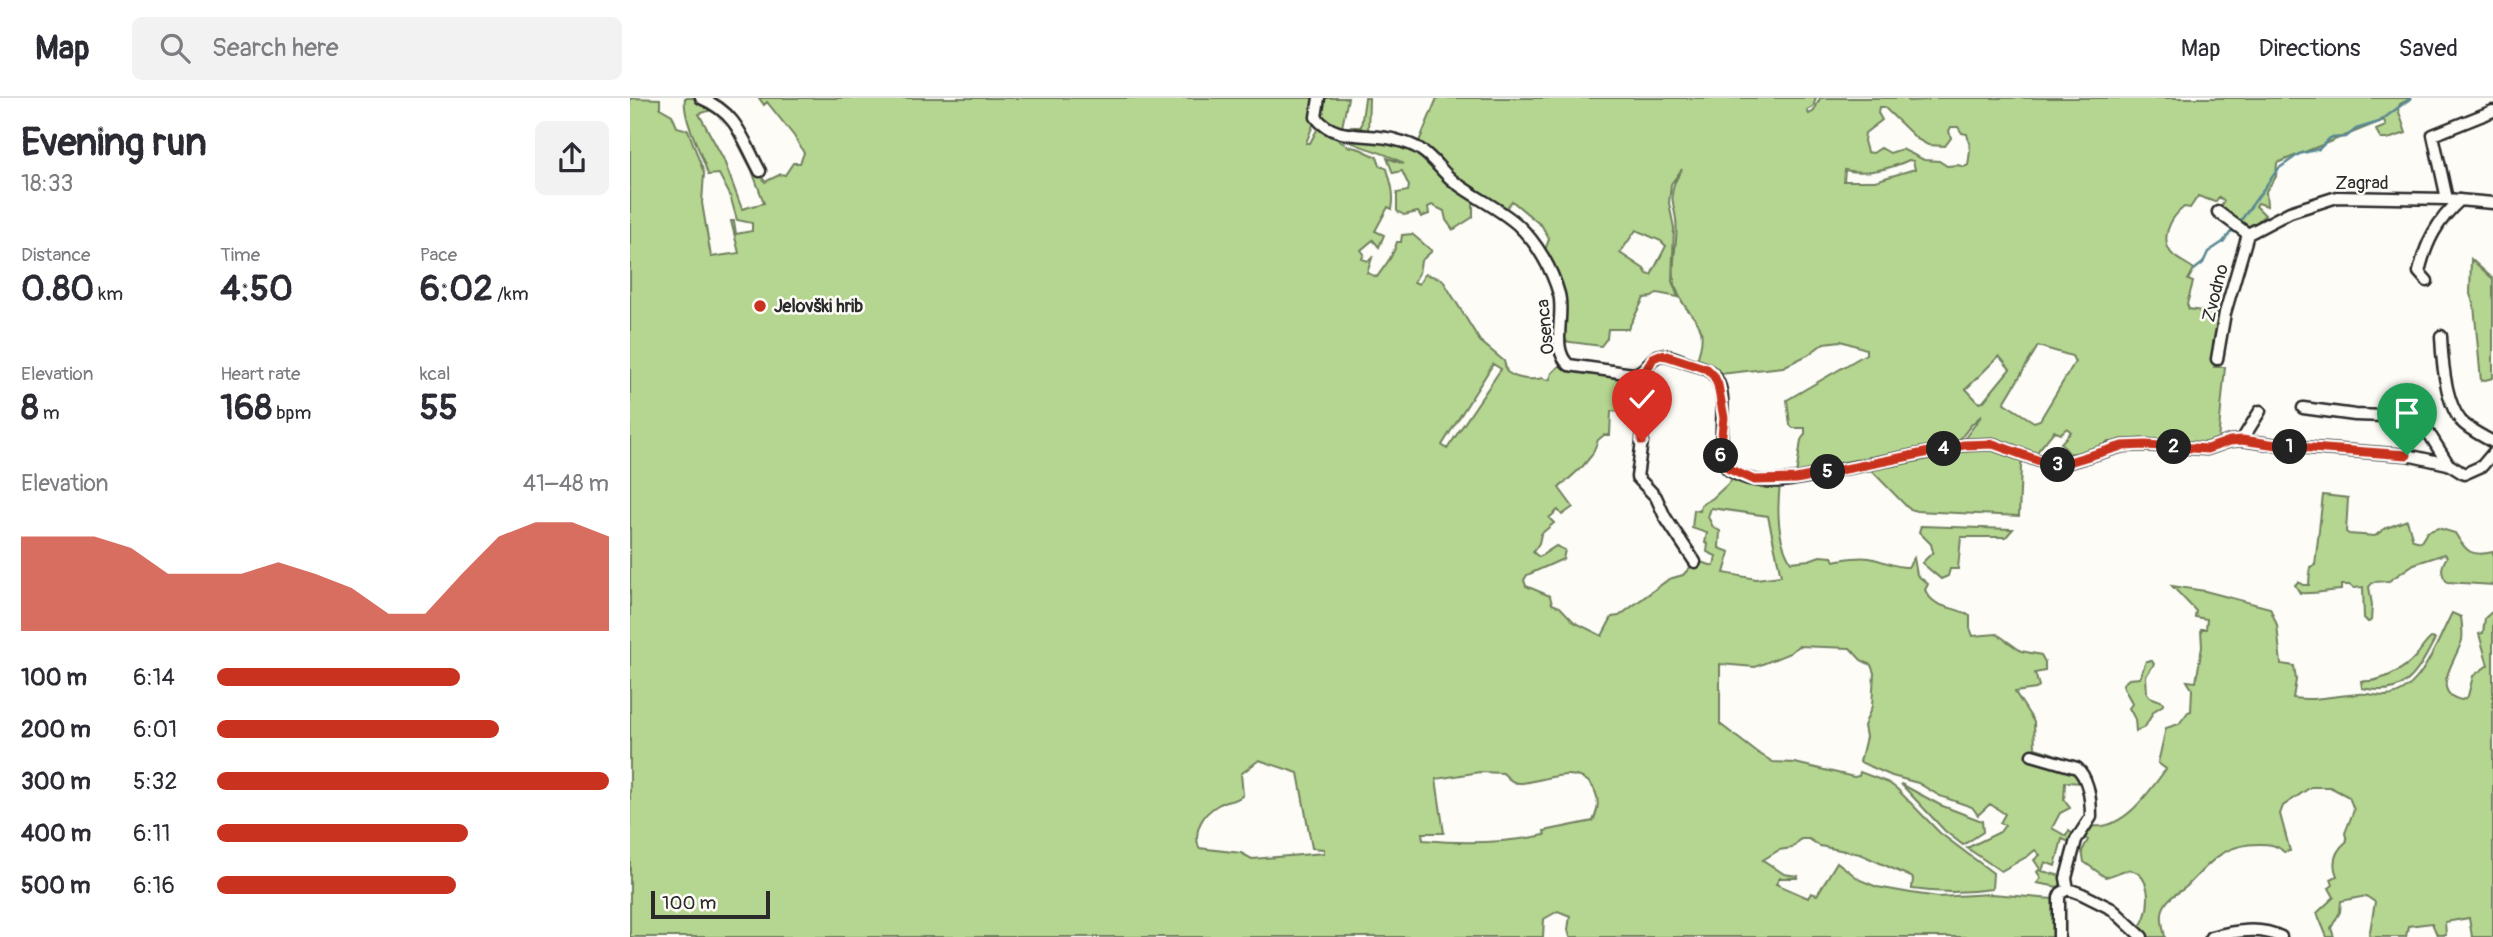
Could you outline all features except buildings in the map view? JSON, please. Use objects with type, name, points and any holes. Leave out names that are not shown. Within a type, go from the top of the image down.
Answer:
[{"type":"street","points":[[701,98],[726,112],[734,121],[760,171]]},
{"type":"street","name":"Osenca","points":[[1319,98],[1316,117],[1321,125],[1343,133],[1393,139],[1421,149],[1453,181],[1505,214],[1521,228],[1550,270],[1559,294],[1562,311],[1559,351],[1569,365],[1633,374],[1647,369],[1653,358],[1660,355],[1707,369],[1718,385],[1724,418],[1720,451],[1723,462],[1729,469],[1754,480],[1796,479],[1964,445],[1993,444],[2048,464],[2059,465],[2122,446],[2207,449],[2242,440]]},
{"type":"street","points":[[2447,199],[2433,135],[2493,111]]},
{"type":"street","name":"Zagrad","points":[[2240,229],[2337,197],[2447,199],[2493,203]]},
{"type":"street","points":[[2427,281],[2420,272],[2425,246],[2440,221],[2460,201]]},
{"type":"street","points":[[2218,212],[2240,229]]},
{"type":"street","name":"Zvodno","points":[[2217,359],[2240,229]]},
{"type":"street","points":[[2441,336],[2445,379],[2456,413],[2466,426],[2493,442]]},
{"type":"street","points":[[1647,369],[1637,477],[1656,497],[1665,517],[1695,562]]},
{"type":"street","points":[[2303,408],[2355,415],[2415,417],[2422,422],[2448,464]]},
{"type":"street","points":[[2260,411],[2242,440],[2284,446],[2407,455],[2448,464],[2464,474],[2482,466],[2493,453]]},
{"type":"street","points":[[2032,755],[2077,768],[2086,783],[2091,817],[2076,839],[2066,878],[2068,889]]},
{"type":"street","points":[[2059,937],[2059,897],[2061,892],[2068,889],[2112,909],[2142,937]]},
{"type":"street","points":[[2211,937],[2258,931],[2281,937]]},
{"type":"green space","points":[[630,98],[660,99],[660,108],[672,115],[677,127],[688,130],[704,173],[702,203],[711,257],[739,253],[731,221],[734,221],[736,234],[752,231],[752,223],[737,220],[730,195],[719,174],[708,175],[686,116],[685,98],[695,98],[720,110],[699,114],[723,158],[742,209],[764,203],[751,168],[723,115],[725,114],[765,182],[781,174],[785,175],[793,163],[800,163],[804,153],[767,102],[764,105],[759,98],[1317,98],[1313,125],[1306,143],[1310,143],[1319,126],[1347,146],[1377,157],[1380,165],[1387,169],[1390,179],[1392,209],[1388,207],[1375,231],[1384,235],[1379,247],[1373,240],[1361,250],[1364,254],[1362,259],[1368,261],[1372,258],[1367,273],[1377,277],[1391,257],[1397,242],[1401,242],[1402,235],[1412,234],[1432,251],[1421,261],[1414,282],[1419,284],[1425,274],[1442,279],[1480,341],[1504,361],[1507,372],[1524,379],[1546,380],[1550,379],[1559,366],[1574,370],[1641,376],[1643,380],[1641,413],[1611,411],[1610,435],[1604,435],[1598,440],[1592,455],[1559,488],[1573,507],[1562,515],[1558,510],[1549,518],[1554,523],[1541,534],[1533,552],[1539,557],[1556,546],[1565,550],[1563,559],[1527,575],[1524,580],[1526,586],[1550,596],[1552,604],[1560,607],[1574,622],[1602,636],[1612,617],[1619,616],[1669,579],[1683,575],[1696,561],[1714,566],[1716,556],[1707,552],[1708,544],[1705,543],[1707,533],[1692,528],[1694,510],[1700,511],[1701,505],[1713,498],[1733,479],[1755,484],[1780,484],[1779,524],[1783,544],[1791,562],[1820,556],[1832,557],[1834,561],[1865,557],[1908,567],[1914,558],[1917,575],[1928,584],[1925,590],[1929,597],[1940,605],[1970,616],[1973,636],[1997,634],[2021,651],[2041,655],[2045,662],[2045,671],[2035,673],[2039,686],[2036,689],[2015,692],[2034,722],[2035,748],[2064,759],[2083,783],[2065,782],[2064,800],[2070,808],[2060,813],[2052,828],[2066,836],[2069,831],[2075,836],[2062,883],[2058,887],[2037,883],[2041,878],[2037,872],[2040,869],[2034,860],[2040,855],[2035,850],[2001,871],[1967,848],[2000,832],[2005,825],[2000,823],[2005,814],[1990,804],[1978,815],[1972,807],[1940,796],[1918,783],[1892,776],[1860,762],[1866,737],[1864,726],[1872,706],[1874,673],[1871,665],[1861,660],[1850,648],[1798,646],[1790,653],[1755,667],[1720,664],[1720,724],[1773,762],[1795,763],[1854,777],[1859,776],[1860,772],[1889,783],[1940,833],[1993,873],[1992,889],[1952,892],[1912,889],[1913,878],[1909,876],[1860,854],[1820,846],[1809,839],[1801,839],[1792,848],[1779,850],[1763,860],[1784,874],[1798,876],[1780,878],[1776,884],[1808,898],[1811,893],[1817,895],[1837,862],[1860,880],[1877,887],[1911,893],[1938,897],[1991,894],[2053,899],[2057,913],[2057,937],[1570,937],[1570,916],[1558,911],[1544,919],[1543,937],[630,937]],"holes":[[[1493,364],[1501,369],[1447,449],[1442,445]],[[1711,508],[1768,516],[1781,576],[1756,579],[1724,573],[1730,552],[1719,548],[1720,531],[1713,527],[1708,517]],[[1259,760],[1298,773],[1312,848],[1324,849],[1324,853],[1252,859],[1241,853],[1199,848],[1198,829],[1207,813],[1218,805],[1243,795],[1241,774]],[[1480,772],[1503,773],[1511,781],[1519,783],[1571,775],[1588,781],[1598,801],[1597,809],[1593,821],[1544,831],[1545,835],[1530,838],[1484,842],[1423,840],[1422,833],[1444,833],[1436,779]],[[2062,839],[2070,842],[2061,876],[2042,871],[2045,862],[2055,866]]]},
{"type":"green space","points":[[1322,98],[1348,98],[1342,127],[1361,127],[1365,98],[1369,98],[1368,133],[1333,129],[1319,118]]},
{"type":"green space","points":[[1437,98],[1816,98],[1813,107],[1807,110],[1809,114],[1814,111],[1820,98],[1907,98],[1908,101],[1929,98],[2412,98],[2400,104],[2398,109],[2406,133],[2381,139],[2376,130],[2386,126],[2384,120],[2277,163],[2276,177],[2266,191],[2267,206],[2258,203],[2256,206],[2265,215],[2250,228],[2222,211],[2220,207],[2224,201],[2219,197],[2215,202],[2198,196],[2190,208],[2184,207],[2170,223],[2166,237],[2169,250],[2194,269],[2188,280],[2193,282],[2187,304],[2189,309],[2221,314],[2214,367],[2225,367],[2218,441],[2208,445],[2107,442],[2095,451],[2075,454],[2069,453],[2061,443],[2071,432],[2067,428],[2060,434],[2054,431],[2033,457],[1962,442],[1982,415],[1957,443],[1912,450],[1796,476],[1805,428],[1793,428],[1790,425],[1787,400],[1866,354],[1866,349],[1841,341],[1824,343],[1808,355],[1783,367],[1720,374],[1713,374],[1696,362],[1701,347],[1700,327],[1680,297],[1674,276],[1677,228],[1672,192],[1682,169],[1671,184],[1669,203],[1674,228],[1672,281],[1678,297],[1657,293],[1644,298],[1628,329],[1608,329],[1607,338],[1601,346],[1562,341],[1563,321],[1543,256],[1549,239],[1542,226],[1512,201],[1504,211],[1464,186],[1418,144]],"holes":[[[1879,107],[1884,107],[1917,139],[1928,145],[1945,146],[1951,138],[1951,127],[1958,127],[1962,133],[1967,134],[1970,149],[1968,165],[1947,166],[1939,161],[1924,160],[1902,149],[1890,153],[1881,148],[1873,153],[1867,152],[1865,133],[1882,120],[1878,113]],[[1909,160],[1913,161],[1915,169],[1875,181],[1844,181],[1845,170],[1869,171]],[[1636,230],[1666,246],[1651,275],[1620,253]],[[2038,346],[2072,356],[2075,362],[2040,420],[2034,422],[2004,403]],[[1999,356],[2010,369],[1983,402],[1979,403],[1966,389]]]},
{"type":"green space","points":[[1348,137],[1411,146],[1473,197],[1473,217],[1453,230],[1444,211],[1432,205],[1428,207],[1429,214],[1421,217],[1418,212],[1404,215],[1397,211],[1397,193],[1408,191],[1409,186],[1402,171],[1393,173],[1387,158],[1404,164],[1347,140]]},
{"type":"green space","points":[[2471,259],[2493,279],[2493,378],[2481,381],[2474,305],[2470,294]]},
{"type":"green space","points":[[1971,447],[2004,451],[2023,459],[2019,516],[1916,511],[1908,508],[1866,465]]},
{"type":"green space","points":[[2323,495],[2348,498],[2346,532],[2349,534],[2375,536],[2384,529],[2407,520],[2413,540],[2421,542],[2427,532],[2438,528],[2455,533],[2470,552],[2493,552],[2493,585],[2447,582],[2442,570],[2447,557],[2445,554],[2414,564],[2389,581],[2373,582],[2369,587],[2372,605],[2371,621],[2368,622],[2364,618],[2363,587],[2341,585],[2341,590],[2300,593],[2295,585],[2298,582],[2309,585],[2310,567],[2315,565]]},
{"type":"green space","points":[[1921,526],[2013,529],[2006,537],[1961,537],[1958,569],[1950,569],[1948,576],[1941,579],[1922,563],[1933,552],[1931,544],[1919,532]]},
{"type":"green space","points":[[2172,586],[2205,591],[2270,608],[2277,625],[2281,664],[2294,666],[2296,680],[2293,698],[2302,699],[2362,694],[2386,696],[2398,693],[2419,676],[2452,613],[2461,617],[2462,637],[2446,683],[2452,696],[2462,700],[2468,696],[2473,676],[2488,665],[2479,634],[2483,633],[2485,618],[2493,611],[2493,937],[2472,937],[2469,918],[2445,922],[2446,935],[2437,935],[2432,923],[2408,926],[2406,937],[2369,937],[2375,902],[2366,896],[2341,901],[2340,912],[2331,928],[2334,937],[2327,937],[2317,913],[2334,897],[2329,888],[2333,885],[2331,879],[2337,876],[2334,866],[2336,857],[2347,841],[2345,833],[2354,810],[2349,797],[2330,787],[2311,787],[2283,806],[2280,814],[2290,851],[2284,852],[2273,845],[2259,844],[2226,851],[2167,902],[2162,916],[2165,937],[2144,937],[2136,930],[2145,917],[2147,908],[2144,881],[2140,875],[2129,870],[2105,877],[2084,862],[2082,851],[2088,840],[2082,836],[2092,826],[2104,826],[2125,816],[2144,798],[2166,769],[2158,763],[2166,728],[2179,724],[2191,711],[2192,689],[2187,681],[2196,682],[2202,647],[2201,629],[2206,629],[2207,619],[2195,617],[2196,611]]},
{"type":"green space","points":[[2431,638],[2435,639],[2416,672],[2400,686],[2377,690],[2362,688],[2361,681],[2384,678],[2405,666]]},
{"type":"green space","points":[[2146,661],[2152,661],[2154,664],[2146,676],[2147,693],[2163,702],[2163,705],[2154,711],[2145,727],[2136,731],[2135,719],[2129,708],[2132,704],[2123,684],[2129,679],[2140,678]]},
{"type":"green space","points":[[1901,784],[1940,805],[1982,821],[1983,832],[1963,845],[1945,831]]},
{"type":"waterway","points":[[2239,223],[2278,169],[2299,154],[2319,149],[2330,138],[2346,137],[2356,129],[2379,122],[2411,98]]},
{"type":"waterway","points":[[2194,270],[2203,263],[2208,252],[2223,242],[2234,228]]},
{"type":"place","name":"Jelovški hrib","points":[[760,306]]},
{"type":"route","points":[[1642,441],[1647,369],[1653,358],[1660,355],[1707,369],[1714,376],[1724,418],[1720,451],[1723,462],[1729,469],[1754,480],[1796,479],[1964,445],[1993,444],[2048,464],[2059,465],[2122,446],[2207,449],[2242,440],[2261,444],[2407,455]]}]
